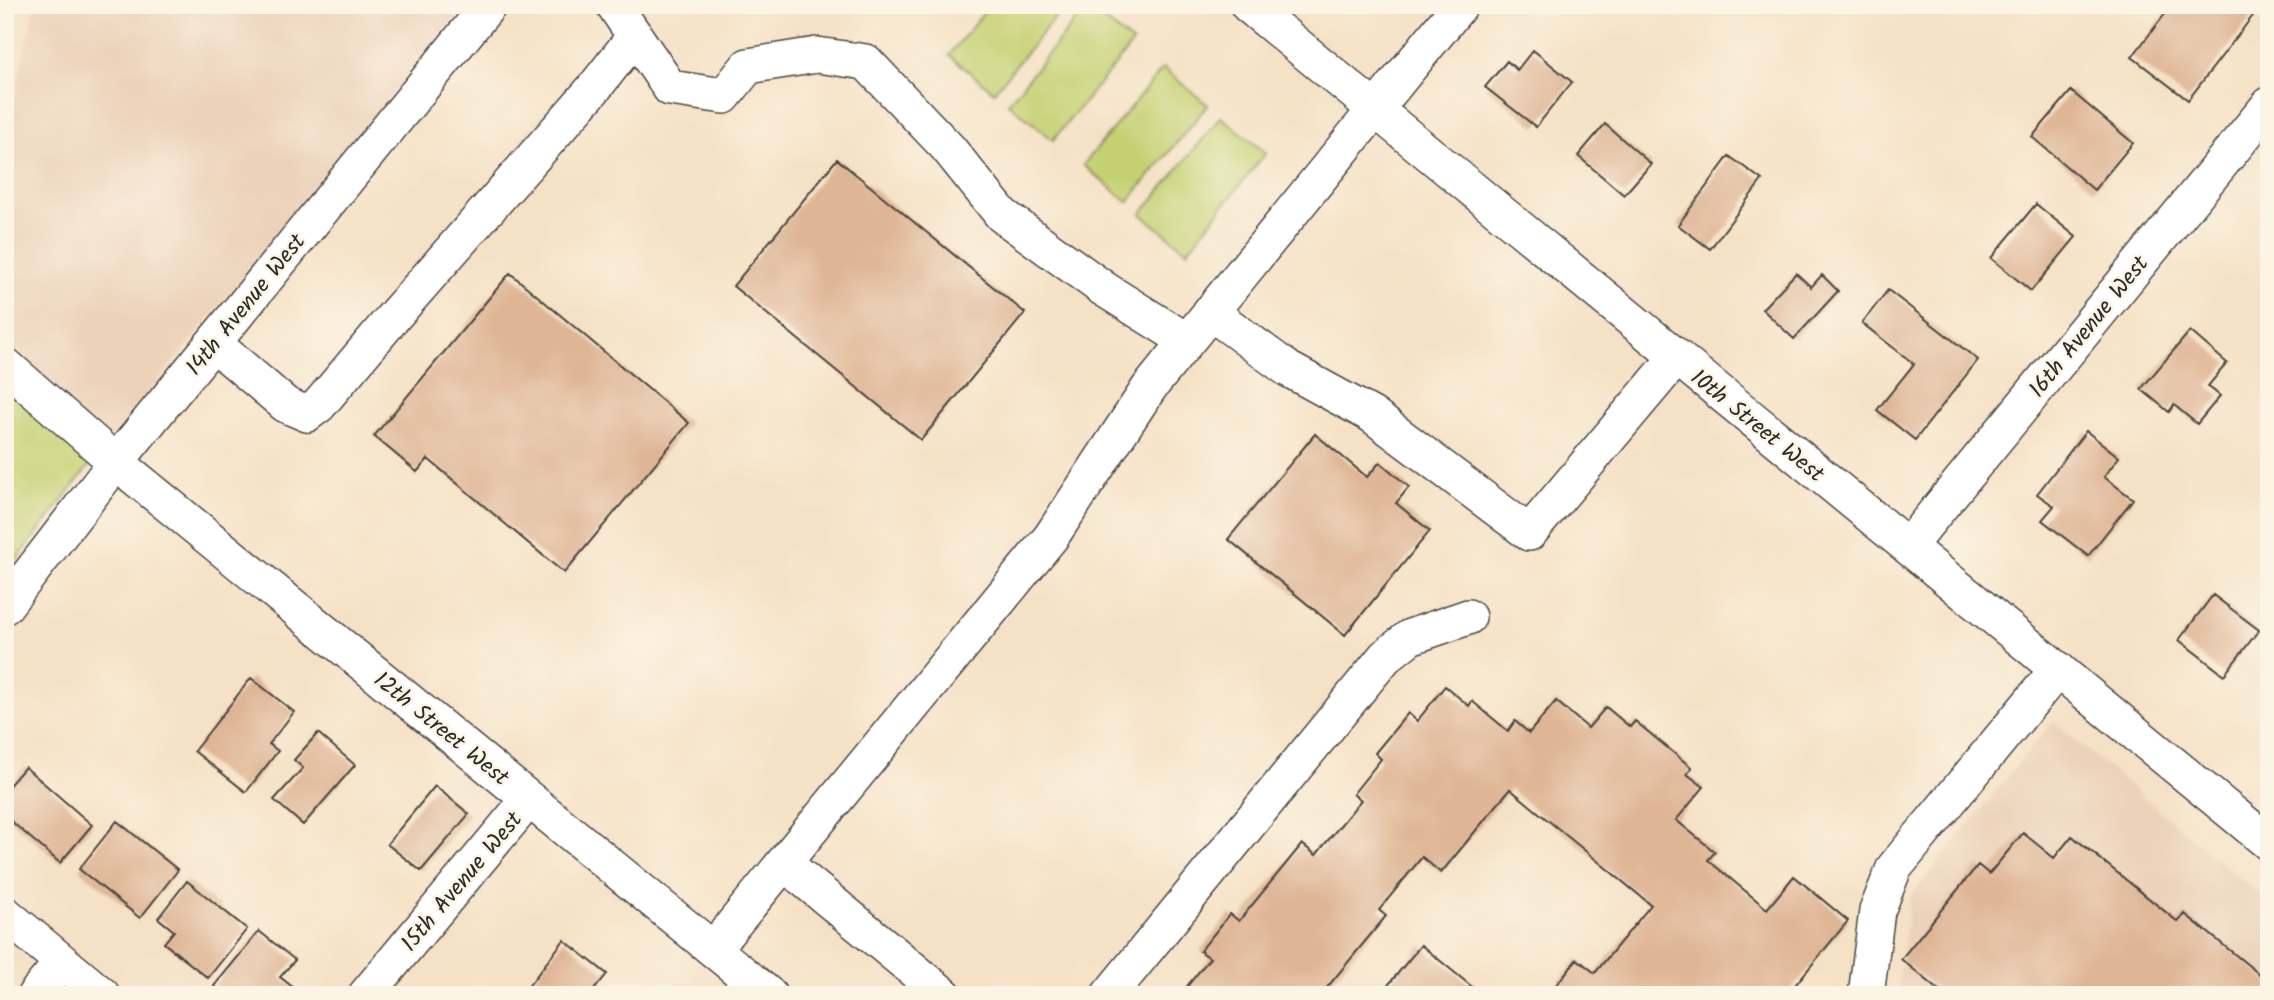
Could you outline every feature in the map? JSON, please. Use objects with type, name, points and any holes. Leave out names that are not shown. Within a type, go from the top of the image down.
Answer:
[{"type":"street","name":"14th Avenue West","points":[[5,606],[116,462],[489,5]]},
{"type":"street","points":[[614,5],[670,88],[724,96],[748,66],[817,55],[866,62],[947,148],[1002,215],[1104,289],[1187,341]]},
{"type":"street","name":"10th Street West","points":[[1248,5],[2269,843]]},
{"type":"street","points":[[713,949],[1051,537],[1149,388],[1460,5]]},
{"type":"street","points":[[213,343],[286,405],[307,414],[313,410],[595,87],[635,36]]},
{"type":"street","name":"16th Avenue West","points":[[1908,546],[2269,105]]},
{"type":"street","points":[[1210,312],[1288,369],[1372,415],[1528,533],[1676,358]]},
{"type":"street","name":"12th Street West","points":[[5,365],[116,462],[769,995]]},
{"type":"street","points":[[1109,995],[1385,657],[1410,637],[1468,617]]},
{"type":"street","points":[[1866,995],[1877,911],[1894,868],[2058,669]]},
{"type":"street","name":"15th Avenue West","points":[[366,995],[529,799]]},
{"type":"street","points":[[784,863],[944,995]]},
{"type":"street","points":[[5,914],[102,995]]},
{"type":"street","points":[[35,995],[62,962]]},
{"type":"shaded area","points":[[35,5],[465,5],[95,458],[5,361],[5,137]]},
{"type":"shaded area","points":[[2053,721],[2269,903],[2269,995],[1897,995],[1910,897]]},
{"type":"green space","points":[[990,5],[1065,5],[994,92],[949,55]]},
{"type":"green space","points":[[1087,6],[1133,43],[1053,140],[1008,103]]},
{"type":"green space","points":[[1163,68],[1208,105],[1128,202],[1083,165]]},
{"type":"green space","points":[[1221,117],[1266,153],[1187,251],[1141,214]]},
{"type":"green space","points":[[5,361],[95,458],[5,575]]},
{"type":"building","points":[[2172,5],[2246,5],[2255,13],[2188,100],[2132,57]]},
{"type":"building","points":[[1533,50],[1572,82],[1536,127],[1485,87],[1507,61],[1517,70]]},
{"type":"building","points":[[2071,91],[2133,143],[2094,190],[2032,137]]},
{"type":"building","points":[[1605,124],[1651,164],[1624,195],[1578,156]]},
{"type":"building","points":[[1729,156],[1762,180],[1710,249],[1678,225]]},
{"type":"building","points":[[837,159],[1025,313],[921,440],[733,286]]},
{"type":"building","points":[[2036,204],[2076,237],[2031,291],[1991,258]]},
{"type":"building","points":[[510,273],[689,423],[564,573],[428,459],[417,472],[374,436]]},
{"type":"building","points":[[1796,273],[1811,287],[1822,275],[1838,291],[1794,339],[1762,309]]},
{"type":"building","points":[[1888,290],[1978,360],[1915,440],[1877,410],[1914,364],[1862,323]]},
{"type":"building","points":[[2190,331],[2227,363],[2208,386],[2220,396],[2197,424],[2174,405],[2169,412],[2141,389]]},
{"type":"building","points":[[2086,431],[2119,457],[2104,477],[2133,499],[2088,556],[2042,520],[2054,506],[2037,494]]},
{"type":"building","points":[[1315,434],[1367,477],[1380,462],[1409,487],[1396,503],[1430,531],[1345,635],[1228,539]]},
{"type":"building","points":[[2213,595],[2259,630],[2224,675],[2179,640]]},
{"type":"building","points":[[251,678],[294,712],[269,744],[278,751],[246,792],[194,751]]},
{"type":"building","points":[[1445,686],[1469,706],[1472,701],[1508,731],[1515,721],[1529,733],[1556,701],[1588,728],[1606,707],[1630,727],[1635,721],[1692,768],[1687,774],[1704,787],[1676,820],[1715,852],[1708,860],[1767,909],[1794,876],[1848,921],[1787,995],[1548,995],[1577,959],[1595,973],[1651,905],[1510,789],[1441,873],[1422,857],[1379,910],[1386,916],[1321,995],[1180,995],[1210,958],[1200,951],[1230,914],[1239,921],[1302,844],[1316,855],[1361,800],[1353,794],[1381,759],[1375,753],[1408,713],[1417,721]]},
{"type":"building","points":[[318,733],[355,765],[303,825],[274,800],[303,768],[294,760]]},
{"type":"building","points":[[25,767],[92,825],[60,863],[5,816],[5,790]]},
{"type":"building","points":[[435,786],[469,814],[421,871],[387,844]]},
{"type":"building","points":[[117,821],[178,870],[140,918],[79,869]]},
{"type":"building","points":[[2023,833],[2054,858],[2072,836],[2178,922],[2185,914],[2269,982],[2269,995],[1945,995],[1901,959],[1978,865],[1989,874]]},
{"type":"building","points":[[187,881],[247,929],[208,978],[164,943],[174,931],[158,918]]},
{"type":"building","points":[[259,931],[295,960],[280,977],[294,988],[288,995],[225,995],[214,986]]},
{"type":"building","points":[[564,940],[607,974],[590,995],[535,995],[527,988]]},
{"type":"building","points":[[1421,945],[1482,995],[1380,995]]}]
